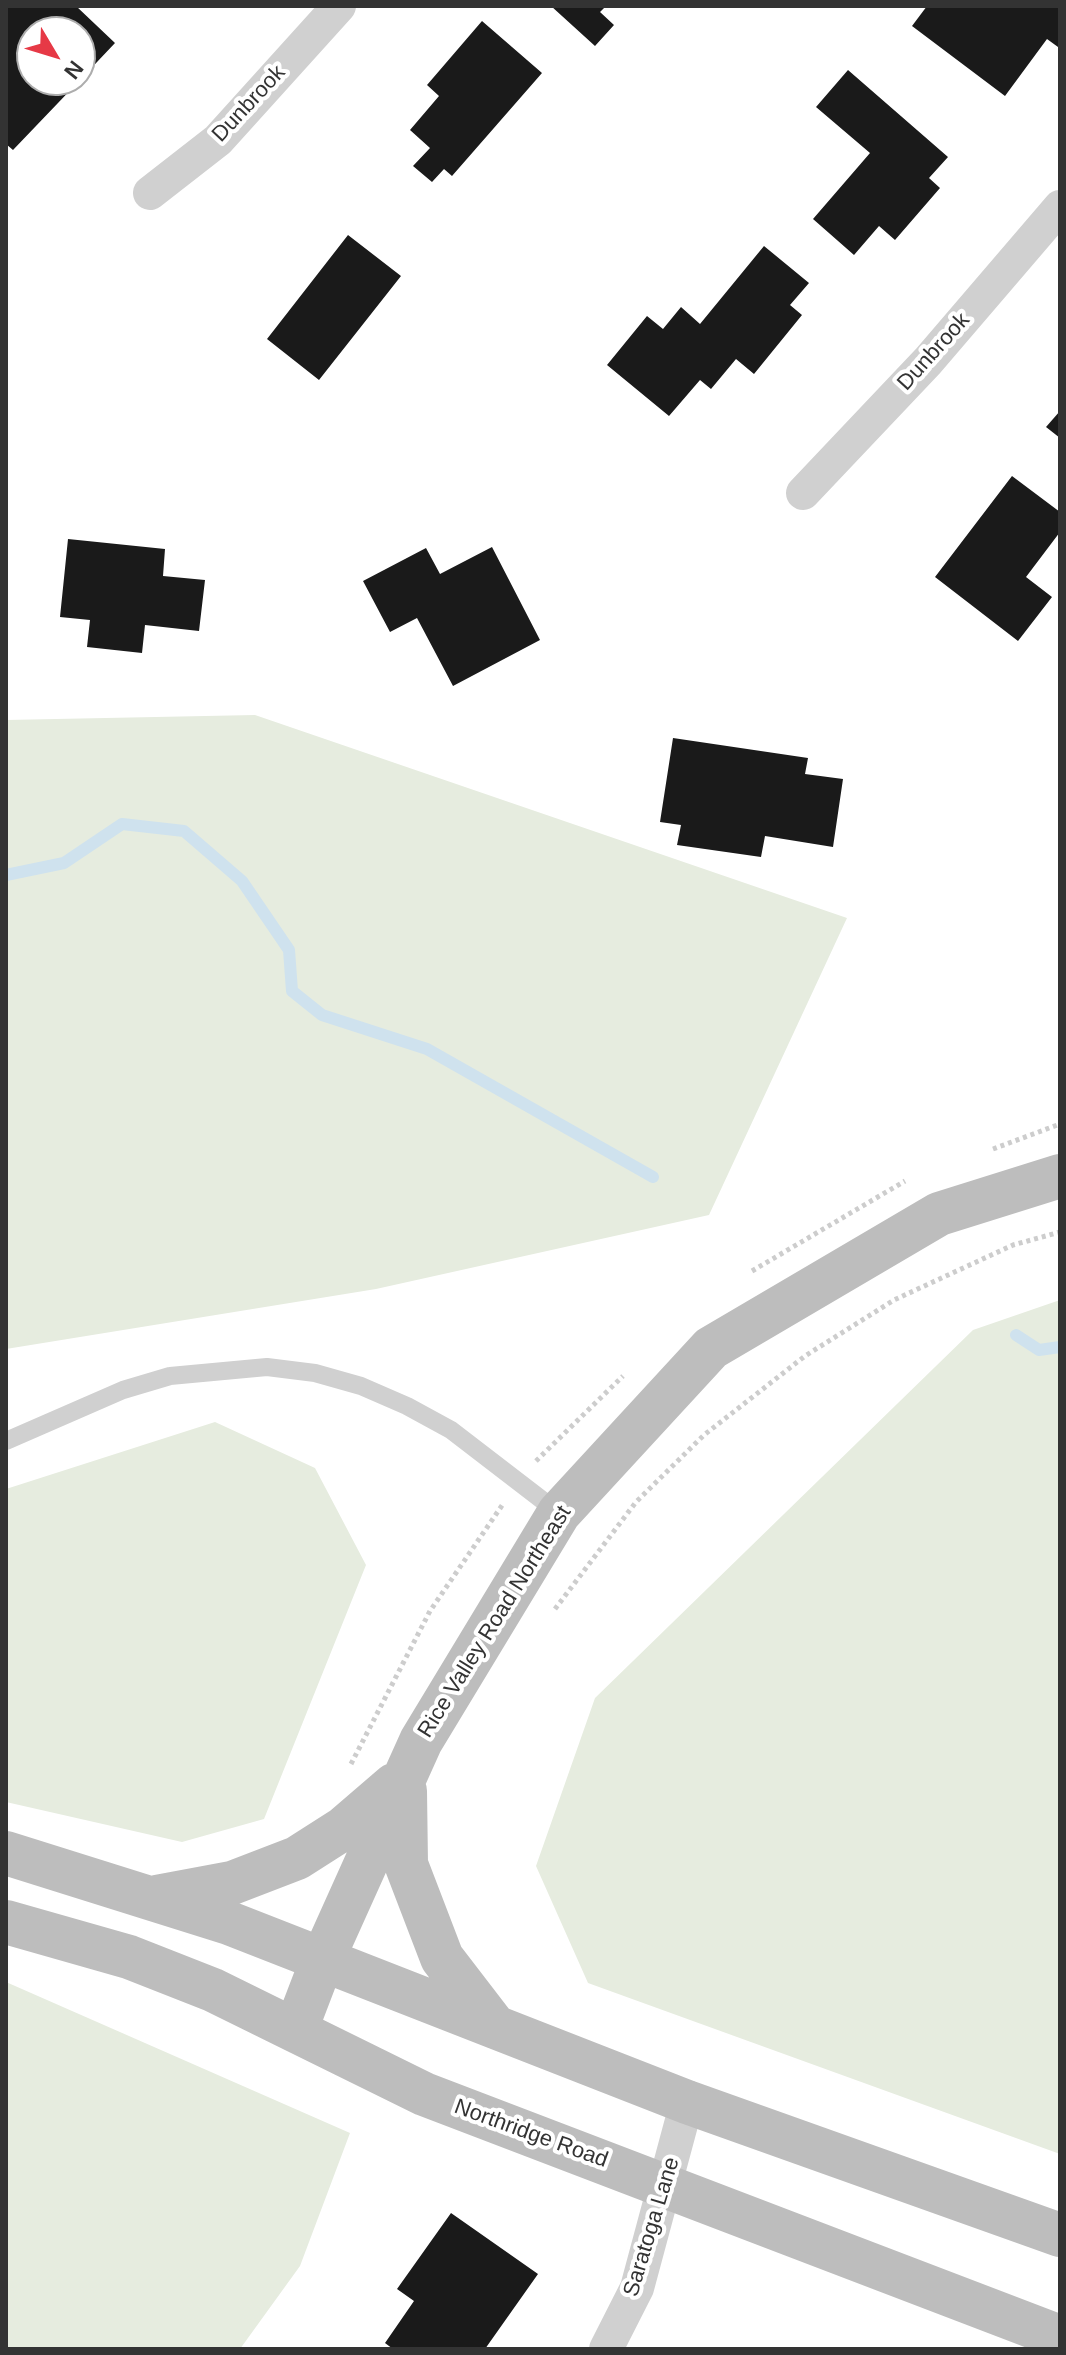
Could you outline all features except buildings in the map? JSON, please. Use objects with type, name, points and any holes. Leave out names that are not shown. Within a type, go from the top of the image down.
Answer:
[{"type":"main road","name":"Rice Valley Road Northeast","points":[[296,2029],[322,1961],[421,1741],[559,1513],[711,1348],[939,1214],[1060,1176]]},
{"type":"main road","points":[[151,1899],[232,1883],[297,1858],[344,1828],[405,1776]]},
{"type":"main road","points":[[405,1776],[406,1864],[442,1958],[495,2027]]},
{"type":"main road","points":[[6,1853],[229,1923],[687,2102],[1060,2235]]},
{"type":"main road","name":"Northridge Road","points":[[6,1922],[129,1957],[213,1990],[424,2094],[1060,2337]]},
{"type":"street","name":"Dunbrook","points":[[150,193],[218,140],[339,6]]},
{"type":"street","name":"Dunbrook","points":[[803,493],[928,361],[1060,207]]},
{"type":"street","name":"Saratoga Lane","points":[[606,2349],[637,2288],[687,2102]]},
{"type":"lane","points":[[6,1441],[123,1390],[170,1376],[255,1367],[303,1371],[361,1386],[451,1430],[559,1513]]},
{"type":"path","points":[[546,1622],[572,1583],[636,1502],[704,1435],[805,1356],[894,1300],[1013,1245],[1060,1232]]},
{"type":"shaded area","points":[[255,715],[847,918],[709,1215],[376,1289],[6,1349],[6,720]]},
{"type":"shaded area","points":[[1060,1300],[1060,2154],[588,1983],[536,1866],[595,1698],[973,1330]]},
{"type":"shaded area","points":[[215,1422],[315,1468],[366,1565],[264,1819],[182,1842],[6,1802],[6,1489]]},
{"type":"shaded area","points":[[6,1982],[350,2133],[300,2266],[240,2349],[6,2349]]},
{"type":"waterway","points":[[6,875],[64,863],[122,824],[184,831],[242,881],[289,950],[292,991],[322,1015],[427,1049],[653,1177]]},
{"type":"waterway","points":[[1016,1335],[1039,1350],[1060,1347]]}]
